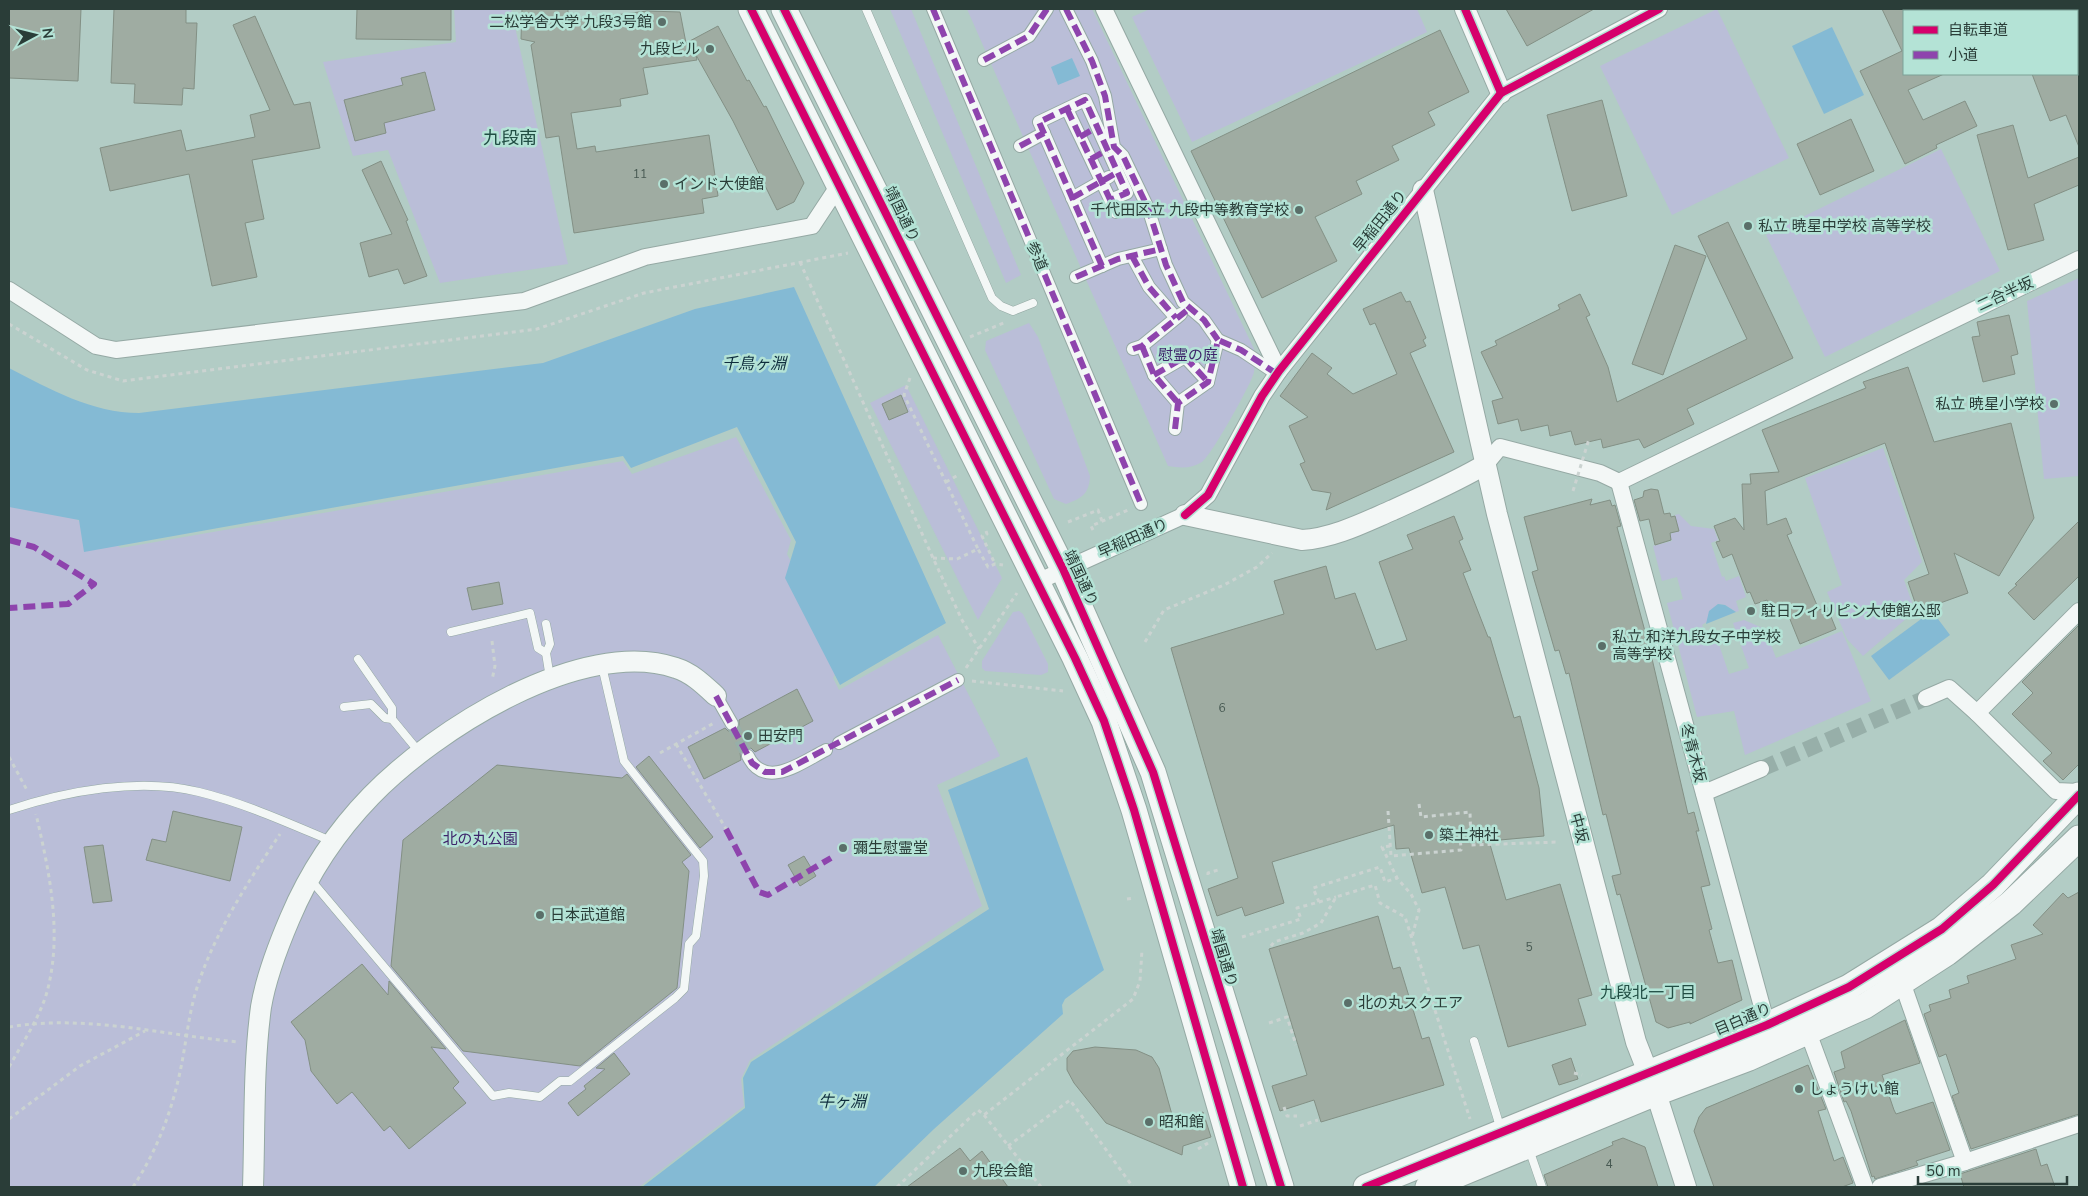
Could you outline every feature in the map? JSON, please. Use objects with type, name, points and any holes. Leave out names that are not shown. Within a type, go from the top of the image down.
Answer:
[{"type":"main road","points":[[751,9],[934,379],[1028,586],[1104,721],[1134,810],[1243,1187]]},
{"type":"main road","name":"靖国通り","points":[[784,9],[1063,569],[1153,772],[1281,1187]]},
{"type":"main road","name":"目白通り","points":[[1366,1187],[1520,1136],[1652,1082],[1848,987],[1942,929],[1993,885],[2079,793]]},
{"type":"main road","name":"目白通り","points":[[1652,1082],[1749,1058],[1866,1006],[1947,953],[2011,903],[2079,838]]},
{"type":"main road","name":"目白通り","points":[[1428,1187],[1520,1136]]},
{"type":"street","name":"参道","points":[[934,9],[1141,504]]},
{"type":"street","points":[[984,60],[1029,36],[1047,9]]},
{"type":"street","points":[[1066,9],[1092,61],[1105,96],[1114,147],[1123,156],[1148,208],[1161,249],[1183,302],[1204,320],[1218,340],[1241,350],[1278,372]]},
{"type":"street","points":[[1106,9],[1278,372]]},
{"type":"street","points":[[1465,9],[1501,92]]},
{"type":"street","name":"早稲田通り","points":[[1028,586],[1185,515],[1208,495],[1278,372],[1501,92],[1659,9]]},
{"type":"street","points":[[1102,266],[1039,122],[1085,100],[1127,193],[1110,200]]},
{"type":"street","points":[[1067,108],[1116,212]]},
{"type":"street","points":[[1080,137],[1097,127]]},
{"type":"street","points":[[1020,146],[1044,134]]},
{"type":"street","points":[[1091,159],[1107,150]]},
{"type":"street","points":[[1072,198],[1118,172]]},
{"type":"street","points":[[9,290],[96,346],[116,350],[524,301],[645,257],[812,226],[839,185]]},
{"type":"street","name":"中坂","points":[[1423,190],[1497,514],[1636,1042],[1652,1082],[1686,1187]]},
{"type":"street","points":[[1076,277],[1132,256],[1161,249]]},
{"type":"street","points":[[1132,256],[1149,288],[1176,318]]},
{"type":"street","name":"二合半坂","points":[[1619,482],[2079,259]]},
{"type":"street","points":[[1175,429],[1178,403],[1154,374],[1137,348],[1190,308]]},
{"type":"street","points":[[1178,403],[1208,382],[1218,340]]},
{"type":"street","points":[[1154,374],[1186,357],[1208,382]]},
{"type":"street","points":[[1185,515],[1302,540],[1312,540],[1355,527],[1460,480],[1486,464],[1500,447],[1600,473],[1613,477],[1619,482]]},
{"type":"street","name":"冬青木坂","points":[[1619,482],[1767,1025]]},
{"type":"street","points":[[1977,713],[2079,611]]},
{"type":"street","points":[[253,1187],[257,1043],[262,1006],[273,960],[290,917],[309,878],[333,842],[372,796],[420,753],[474,716],[514,694],[551,680],[602,666],[641,661],[678,668],[693,676],[716,696],[730,720]]},
{"type":"street","points":[[839,743],[958,680]]},
{"type":"street","points":[[1926,698],[1949,688],[2056,791],[2079,793]]},
{"type":"street","points":[[748,756],[752,763],[760,770],[777,773],[826,750]]},
{"type":"street","points":[[1704,793],[1761,769]]},
{"type":"street","points":[[1902,982],[1965,1162]]},
{"type":"street","points":[[1808,1032],[1865,1187]]},
{"type":"street","points":[[1880,1187],[1965,1162],[2079,1124]]},
{"type":"lane","points":[[866,9],[992,298],[1001,306],[1013,312],[1033,303]]},
{"type":"lane","points":[[451,632],[530,613],[538,648],[546,653]]},
{"type":"lane","points":[[546,624],[550,644],[546,653],[551,680]]},
{"type":"lane","points":[[358,659],[392,708],[392,719],[420,753]]},
{"type":"lane","points":[[309,878],[493,1096],[509,1093],[540,1097],[560,1081],[570,1081],[684,989],[689,944],[696,936],[704,876],[703,861],[624,761],[602,666]]},
{"type":"lane","points":[[344,707],[371,704],[385,718],[392,719]]},
{"type":"lane","points":[[9,810],[33,802],[98,788],[145,786],[198,791],[333,842]]},
{"type":"lane","points":[[1474,1041],[1520,1136],[1542,1187]]},
{"type":"path","points":[[800,262],[933,558],[962,620],[979,649]]},
{"type":"path","points":[[965,338],[1010,321]]},
{"type":"path","points":[[910,377],[904,395],[978,549],[988,567],[995,564],[1007,565]]},
{"type":"path","points":[[1573,491],[1588,439]]},
{"type":"path","points":[[946,482],[960,474]]},
{"type":"path","points":[[1093,530],[1091,526],[1141,504]]},
{"type":"path","points":[[1068,522],[1098,510],[1102,521]]},
{"type":"path","points":[[987,534],[982,536],[995,564]]},
{"type":"path","points":[[933,558],[957,559],[978,549]]},
{"type":"path","points":[[1144,642],[1164,610],[1224,585],[1257,567],[1276,549]]},
{"type":"path","points":[[1028,586],[979,649],[958,680],[1063,691]]},
{"type":"path","points":[[492,641],[495,666],[492,680]]},
{"type":"path","points":[[660,753],[730,720]]},
{"type":"path","points":[[676,744],[726,829]]},
{"type":"path","points":[[9,757],[33,802],[52,897],[54,929],[52,962],[47,992],[35,1022],[9,1067]]},
{"type":"path","points":[[1419,804],[1421,817],[1470,812],[1471,845],[1559,842]]},
{"type":"path","points":[[1388,811],[1391,856],[1461,850],[1460,833],[1471,832]]},
{"type":"path","points":[[133,1187],[149,1162],[165,1126],[180,1071],[196,992],[206,963],[245,891],[288,824]]},
{"type":"path","points":[[1390,846],[1382,847],[1398,878],[1411,894],[1419,910],[1411,937]]},
{"type":"path","points":[[1319,902],[1313,888],[1380,867],[1385,882],[1398,878]]},
{"type":"path","points":[[1210,881],[1208,873],[1221,869]]},
{"type":"path","points":[[1242,937],[1301,919],[1297,908],[1375,885],[1380,903],[1405,917],[1470,1119]]},
{"type":"path","points":[[1127,900],[1135,897],[1137,904]]},
{"type":"path","points":[[1271,946],[1274,942],[1303,933],[1321,923],[1336,897]]},
{"type":"path","points":[[1268,923],[1272,928]]},
{"type":"path","points":[[984,1115],[1092,1034],[1134,999],[1140,981],[1142,950]]},
{"type":"path","points":[[1268,1023],[1287,1017],[1296,1045]]},
{"type":"path","points":[[9,1027],[35,1022],[94,1022],[146,1031],[257,1043]]},
{"type":"path","points":[[9,1119],[80,1066],[146,1031]]},
{"type":"path","points":[[1008,1146],[1070,1100],[1133,1187]]},
{"type":"path","points":[[1284,1108],[1287,1116],[1297,1116]]},
{"type":"path","points":[[898,1187],[978,1110],[1041,1187]]},
{"type":"path","points":[[1300,1126],[1318,1120]]},
{"type":"path","points":[[1198,1149],[1208,1144],[1206,1135]]},
{"type":"green space","points":[[454,9],[511,9],[568,264],[440,283],[388,150],[353,156],[323,62],[456,42]]},
{"type":"green space","points":[[890,9],[911,9],[1021,275],[1006,283]]},
{"type":"green space","name":"慰霊の庭","points":[[967,9],[1092,9],[1254,349],[1254,372],[1252,379],[1231,419],[1214,447],[1202,462],[1194,466],[1168,466]]},
{"type":"green space","points":[[1150,9],[1417,9],[1427,32],[1192,142],[1132,17]]},
{"type":"green space","points":[[1717,9],[1789,158],[1672,215],[1600,66]]},
{"type":"green space","points":[[1941,149],[2000,271],[1825,357],[1766,235]]},
{"type":"green space","name":"私立 暁星小学校","points":[[2079,278],[2079,476],[2044,479],[2027,301]]},
{"type":"green space","points":[[1029,323],[1038,337],[1090,476],[1088,487],[1084,494],[1066,504],[1054,499],[985,350],[986,341]]},
{"type":"green space","points":[[906,385],[1002,578],[978,620],[870,403]]},
{"type":"green space","name":"北の丸公園","points":[[736,437],[791,540],[787,554],[842,661],[833,678],[839,690],[938,635],[1000,756],[937,785],[982,906],[750,1060],[741,1079],[744,1106],[639,1187],[9,1187],[9,503],[76,519],[121,548],[623,461],[632,474]]},
{"type":"green space","points":[[1883,448],[1922,562],[1904,580],[1915,611],[1863,656],[1847,639],[1827,592],[1842,585],[1805,478]]},
{"type":"green space","points":[[1679,514],[1691,526],[1714,529],[1718,540],[1711,543],[1722,577],[1724,576],[1726,581],[1739,576],[1746,597],[1736,601],[1739,611],[1736,612],[1725,605],[1718,604],[1708,615],[1708,621],[1702,625],[1705,633],[1714,630],[1729,674],[1749,668],[1733,623],[1744,620],[1765,629],[1776,658],[1842,631],[1871,701],[1745,755],[1734,711],[1697,717],[1667,603],[1683,599],[1677,577],[1662,581],[1653,546],[1672,541],[1670,534],[1679,531],[1675,515]]},
{"type":"green space","points":[[1019,611],[1023,614],[1048,664],[1048,672],[1041,675],[985,671],[982,668],[982,661],[1013,612]]},
{"type":"water","points":[[1832,27],[1864,95],[1824,114],[1792,46]]},
{"type":"water","points":[[1072,58],[1080,76],[1058,85],[1051,67]]},
{"type":"water","name":"千鳥ヶ淵","points":[[794,287],[946,623],[840,685],[785,578],[796,542],[737,427],[631,468],[623,456],[84,552],[79,520],[9,507],[9,368],[88,404],[122,412],[139,413],[543,363],[695,309]]},
{"type":"water","points":[[1718,604],[1725,605],[1736,612],[1706,624],[1709,611]]},
{"type":"water","points":[[1932,611],[1950,635],[1889,680],[1871,656]]},
{"type":"water","name":"牛ヶ淵","points":[[1027,757],[1104,970],[1065,999],[1062,1005],[1063,1014],[934,1129],[874,1187],[642,1187],[745,1108],[743,1078],[751,1062],[989,909],[948,790]]},
{"type":"building","points":[[9,9],[81,9],[78,81],[9,78]]},
{"type":"building","points":[[114,9],[186,9],[186,23],[197,23],[194,89],[183,88],[182,105],[134,103],[135,84],[111,83]]},
{"type":"building","points":[[357,9],[451,9],[451,40],[356,39]]},
{"type":"building","points":[[522,9],[568,9],[568,21],[647,11],[680,12],[686,43],[718,26],[747,81],[749,80],[764,107],[766,106],[804,183],[794,202],[777,210],[733,121],[696,55],[697,60],[643,68],[648,94],[620,99],[621,106],[571,113],[577,149],[595,146],[596,152],[709,135],[718,196],[702,199],[704,213],[574,233],[559,136],[546,138],[531,45],[535,42],[521,39]]},
{"type":"building","points":[[1506,9],[1594,9],[1527,46]]},
{"type":"building","points":[[1882,9],[1904,9],[1903,75],[1942,75],[1908,90],[1923,120],[1965,101],[1977,126],[1936,145],[1937,148],[1905,164],[1860,71],[1902,51]]},
{"type":"building","points":[[255,16],[294,105],[310,102],[320,148],[252,160],[264,219],[245,223],[257,277],[212,286],[189,174],[110,191],[100,148],[181,130],[186,151],[255,137],[250,115],[270,110],[233,25]]},
{"type":"building","points":[[1440,30],[1469,92],[1428,112],[1435,125],[1392,146],[1399,160],[1356,181],[1362,194],[1315,217],[1337,261],[1262,298],[1191,151]]},
{"type":"building","points":[[425,72],[435,110],[384,123],[386,133],[355,141],[344,100],[403,85],[401,78]]},
{"type":"building","points":[[2079,74],[2079,147],[2066,115],[2050,121],[2032,75]]},
{"type":"building","points":[[1602,100],[1627,196],[1572,211],[1547,115]]},
{"type":"building","points":[[1851,119],[1874,171],[1820,195],[1797,144]]},
{"type":"building","points":[[2013,125],[2028,178],[2079,157],[2079,185],[2034,204],[2044,240],[2008,250],[1977,135]]},
{"type":"building","points":[[381,161],[408,220],[406,221],[427,276],[404,284],[398,269],[369,277],[360,243],[392,234],[362,170]]},
{"type":"building","points":[[1728,222],[1793,358],[1687,409],[1694,424],[1644,448],[1639,439],[1603,448],[1601,439],[1575,445],[1571,431],[1550,436],[1548,425],[1521,431],[1518,419],[1498,424],[1492,401],[1503,398],[1481,352],[1497,345],[1495,341],[1560,309],[1558,305],[1580,294],[1590,315],[1586,317],[1608,367],[1617,402],[1747,339],[1698,236]]},
{"type":"building","points":[[1675,245],[1706,256],[1663,375],[1632,364]]},
{"type":"building","points":[[1401,292],[1406,302],[1410,301],[1426,338],[1423,340],[1426,346],[1410,353],[1454,452],[1326,510],[1331,493],[1312,490],[1300,464],[1305,462],[1289,426],[1308,417],[1280,396],[1312,353],[1332,368],[1327,374],[1353,394],[1397,374],[1375,323],[1370,325],[1363,309]]},
{"type":"building","points":[[2009,315],[2018,354],[2011,356],[2015,374],[1983,382],[1972,337],[1980,336],[1977,322]]},
{"type":"building","points":[[1908,367],[1934,442],[2011,423],[2034,518],[1999,576],[1954,553],[1968,593],[1918,611],[1908,582],[1929,574],[1885,443],[1765,491],[1767,525],[1786,518],[1792,533],[1787,535],[1819,610],[1827,607],[1836,629],[1800,644],[1783,602],[1770,608],[1767,600],[1755,604],[1750,592],[1747,593],[1732,554],[1723,558],[1716,542],[1720,541],[1714,526],[1735,518],[1744,530],[1742,484],[1751,484],[1750,474],[1779,472],[1762,430],[1866,388],[1863,382]]},
{"type":"building","points":[[901,395],[908,412],[889,420],[882,404]]},
{"type":"building","points":[[1658,490],[1664,514],[1670,513],[1671,517],[1675,516],[1679,531],[1670,533],[1671,540],[1655,545],[1649,519],[1640,521],[1634,500],[1643,497],[1644,491]]},
{"type":"building","name":"私立 和洋九段女子中学校 高等学校","points":[[1592,499],[1590,505],[1610,500],[1612,506],[1615,505],[1621,526],[1617,527],[1650,650],[1688,814],[1694,812],[1699,831],[1696,831],[1710,885],[1701,887],[1712,929],[1709,930],[1718,963],[1732,960],[1742,1000],[1690,1024],[1690,1022],[1668,1028],[1656,1022],[1620,894],[1617,895],[1612,876],[1621,874],[1606,814],[1603,815],[1569,673],[1566,674],[1559,650],[1555,651],[1532,572],[1538,570],[1524,517]]},
{"type":"building","points":[[1454,516],[1463,539],[1459,541],[1471,570],[1463,573],[1488,637],[1490,637],[1514,718],[1520,716],[1539,788],[1544,836],[1489,841],[1506,900],[1560,884],[1592,995],[1578,999],[1586,1025],[1508,1047],[1479,945],[1463,949],[1445,887],[1422,893],[1409,848],[1396,849],[1394,825],[1272,862],[1284,903],[1245,916],[1242,907],[1217,916],[1208,889],[1238,878],[1171,648],[1284,614],[1274,581],[1326,566],[1335,599],[1355,593],[1376,650],[1407,640],[1379,562],[1413,549],[1407,535]]},
{"type":"building","points":[[2079,521],[2079,576],[2034,620],[2008,593]]},
{"type":"building","points":[[499,582],[503,604],[472,610],[467,588]]},
{"type":"building","points":[[2079,625],[2079,764],[2063,780],[2043,761],[2052,753],[2012,714],[2033,693],[2022,682]]},
{"type":"building","name":"田安門","points":[[797,689],[813,721],[755,752],[751,748],[744,749],[740,753],[741,760],[704,779],[688,747],[725,728],[728,731],[736,731],[739,728],[739,720]]},
{"type":"building","points":[[649,756],[713,837],[700,848],[636,767]]},
{"type":"building","name":"日本武道館","points":[[497,765],[622,778],[627,774],[691,855],[682,862],[689,871],[677,988],[580,1066],[463,1051],[391,966],[403,840]]},
{"type":"building","points":[[173,811],[242,827],[230,881],[146,860],[152,839],[166,842]]},
{"type":"building","points":[[103,845],[112,901],[93,903],[84,847]]},
{"type":"building","points":[[804,856],[816,876],[800,886],[788,865]]},
{"type":"building","points":[[2079,892],[2079,1114],[1971,1149],[1952,1096],[1959,1093],[1946,1054],[1939,1057],[1924,1014],[1931,1011],[1929,1005],[1951,998],[1949,990],[1969,983],[1967,976],[2016,959],[2011,945],[2043,934],[2033,925],[2063,893],[2068,898]]},
{"type":"building","name":"北の丸スクエア","points":[[1378,916],[1393,969],[1400,967],[1422,1039],[1429,1037],[1444,1085],[1321,1122],[1314,1100],[1280,1111],[1272,1086],[1307,1075],[1269,949]]},
{"type":"building","points":[[362,964],[388,995],[389,981],[446,1049],[431,1047],[459,1082],[453,1088],[466,1103],[409,1149],[390,1126],[384,1131],[352,1092],[337,1104],[311,1071],[305,1040],[291,1022]]},
{"type":"building","points":[[1905,1020],[1920,1063],[1882,1075],[1894,1110],[1896,1114],[1933,1102],[1950,1150],[1916,1161],[1918,1165],[1875,1179],[1874,1176],[1872,1177],[1851,1111],[1846,1101],[1844,1102],[1834,1072],[1845,1068],[1841,1052]]},
{"type":"building","points":[[1095,1047],[1136,1050],[1152,1057],[1159,1068],[1174,1122],[1203,1112],[1211,1137],[1183,1146],[1182,1155],[1106,1123],[1074,1083],[1067,1070],[1067,1058],[1073,1051]]},
{"type":"building","points":[[614,1053],[630,1074],[578,1116],[568,1103],[586,1089],[584,1086],[605,1069],[596,1068]]},
{"type":"building","points":[[1571,1058],[1578,1079],[1559,1085],[1552,1065]]},
{"type":"building","points":[[1808,1065],[1826,1109],[1818,1111],[1834,1161],[1843,1157],[1853,1183],[1842,1187],[1714,1187],[1694,1131],[1699,1117],[1706,1108]]},
{"type":"building","points":[[1623,1138],[1645,1147],[1658,1187],[1548,1187],[1544,1175],[1613,1145],[1612,1142]]},
{"type":"building","name":"九段会館","points":[[960,1148],[970,1161],[982,1151],[1008,1187],[907,1187]]},
{"type":"building","points":[[2036,1149],[2041,1166],[2047,1164],[2055,1187],[1964,1187],[1960,1174]]},
{"type":"tunnel","points":[[1761,769],[1926,698]]},
{"type":"tunnel","points":[[732,724],[748,756]]},
{"type":"marked path","points":[[933,9],[1141,504]]},
{"type":"marked path","points":[[984,60],[1029,36],[1047,9]]},
{"type":"marked path","points":[[1066,9],[1092,61],[1105,96],[1114,147],[1123,156],[1148,208],[1166,265],[1183,302],[1204,320],[1218,340]]},
{"type":"marked path","points":[[1102,266],[1039,122],[1085,100],[1127,193],[1110,200]]},
{"type":"marked path","points":[[1067,109],[1116,212]]},
{"type":"marked path","points":[[1080,137],[1097,127]]},
{"type":"marked path","points":[[1020,146],[1044,133]]},
{"type":"marked path","points":[[1091,159],[1107,150]]},
{"type":"marked path","points":[[1072,198],[1118,172]]},
{"type":"marked path","points":[[1076,277],[1118,259],[1161,249]]},
{"type":"marked path","points":[[1132,256],[1149,287],[1176,318]]},
{"type":"marked path","points":[[1133,349],[1142,346],[1190,308]]},
{"type":"marked path","points":[[1175,429],[1178,403],[1208,382],[1218,340],[1241,350],[1277,374]]},
{"type":"marked path","points":[[1142,346],[1154,375],[1178,403]]},
{"type":"marked path","points":[[1154,375],[1185,357],[1208,382]]},
{"type":"marked path","points":[[9,540],[34,547],[94,584],[68,604],[9,608]]},
{"type":"marked path","points":[[716,696],[752,763],[765,772],[782,772],[958,680]]},
{"type":"marked path","points":[[726,829],[759,892],[768,895],[831,858]]},
{"type":"cycle path","points":[[751,9],[1075,658],[1104,721],[1134,810],[1243,1187]]},
{"type":"cycle path","points":[[784,9],[1063,569],[1153,772],[1281,1187]]},
{"type":"cycle path","points":[[1465,9],[1501,93]]},
{"type":"cycle path","points":[[1185,515],[1208,495],[1262,396],[1279,371],[1501,93],[1659,9]]},
{"type":"cycle path","points":[[1366,1187],[1767,1025],[1849,987],[1942,929],[1993,885],[2079,795]]},
{"type":"place","name":"二松学舎大学 九段3号館","points":[[662,22]]},
{"type":"place","name":"九段ビル","points":[[710,49]]},
{"type":"place","name":"インド大使館","points":[[664,184]]},
{"type":"place","name":"千代田区立 九段中等教育学校","points":[[1299,210]]},
{"type":"place","name":"私立 暁星中学校 高等学校","points":[[1748,226]]},
{"type":"place","name":"私立 暁星小学校","points":[[2054,404]]},
{"type":"place","name":"駐日フィリピン大使館公邸","points":[[1751,611]]},
{"type":"place","name":"私立 和洋九段女子中学校 高等学校","points":[[1602,646]]},
{"type":"place","name":"田安門","points":[[748,736]]},
{"type":"place","name":"築土神社","points":[[1429,835]]},
{"type":"place","name":"彌生慰霊堂","points":[[843,848]]},
{"type":"place","name":"日本武道館","points":[[540,915]]},
{"type":"place","name":"北の丸スクエア","points":[[1348,1003]]},
{"type":"place","name":"しょうけい館","points":[[1799,1089]]},
{"type":"place","name":"昭和館","points":[[1149,1122]]},
{"type":"place","name":"九段会館","points":[[963,1171]]},
{"type":"district","name":"九段南","points":[[510,138]]},
{"type":"district","name":"九段北一丁目","points":[[1648,993]]}]
